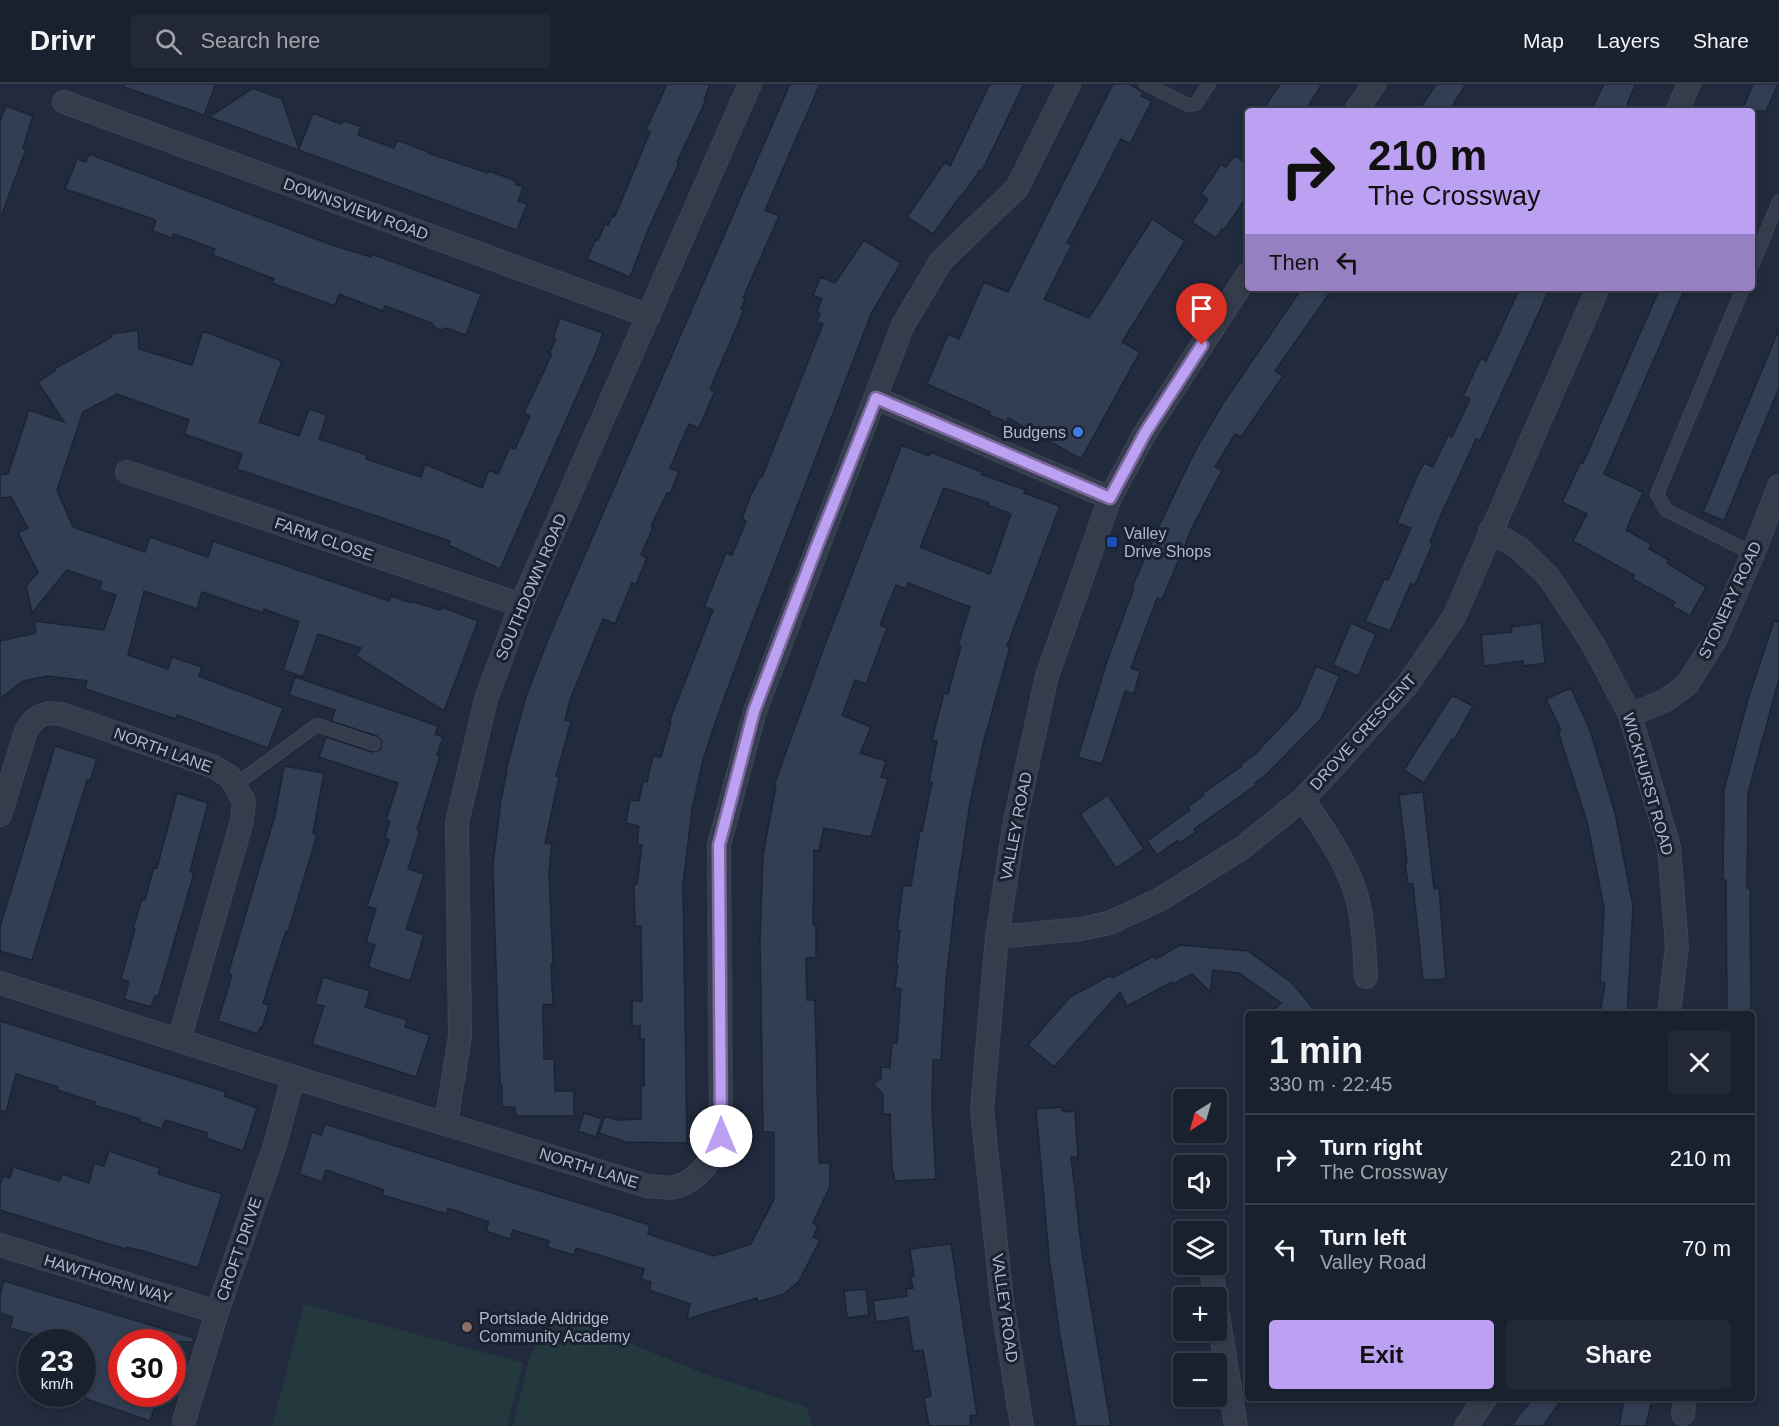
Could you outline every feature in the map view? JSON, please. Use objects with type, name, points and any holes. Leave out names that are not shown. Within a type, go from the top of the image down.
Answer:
[{"type":"street","name":"SOUTHDOWN ROAD","points":[[446,1123],[460,1036],[457,823],[486,699],[521,605],[750,84]]},
{"type":"street","name":"NORTH LANE","points":[[0,983],[293,1077],[647,1186],[675,1187],[695,1177],[711,1160],[721,1136],[719,845],[754,711],[903,325],[941,261],[1017,188],[1069,84]]},
{"type":"street","points":[[1358,108],[1374,84]]},
{"type":"street","points":[[1678,108],[1689,84]]},
{"type":"street","name":"DOWNSVIEW ROAD","points":[[63,102],[649,316]]},
{"type":"street","name":"VALLEY ROAD","points":[[1022,1426],[1002,1302],[982,1109],[997,937],[1016,821],[1047,676],[1110,498],[1145,433],[1245,279]]},
{"type":"street","name":"DROVE CRESCENT","points":[[997,937],[1081,930],[1119,918],[1160,900],[1242,848],[1303,799],[1408,684],[1454,617],[1597,291]]},
{"type":"street","points":[[876,398],[1110,498]]},
{"type":"street","name":"FARM CLOSE","points":[[127,472],[521,605]]},
{"type":"street","name":"STONERY ROAD","points":[[1630,715],[1664,701],[1686,685],[1714,640],[1753,554],[1779,486]]},
{"type":"street","name":"WICKHURST ROAD","points":[[1490,531],[1519,548],[1549,578],[1594,646],[1630,715],[1670,847],[1677,946],[1669,1011]]},
{"type":"street","name":"NORTH LANE","points":[[0,815],[26,731],[33,719],[54,712],[212,766],[228,776],[235,785]]},
{"type":"street","points":[[178,1040],[242,821],[244,802],[235,785]]},
{"type":"street","points":[[1303,799],[1332,841],[1354,888],[1362,926],[1366,977]]},
{"type":"street","name":"CROFT DRIVE","points":[[184,1421],[217,1312],[275,1145],[293,1077]]},
{"type":"street","name":"HAWTHORN WAY","points":[[0,1245],[217,1312]]},
{"type":"street","points":[[1222,1341],[1236,1426]]},
{"type":"street","points":[[1466,1426],[1484,1401]]},
{"type":"lane","points":[[1146,84],[1188,105],[1196,104],[1209,84]]},
{"type":"lane","points":[[1755,259],[1779,201]]},
{"type":"lane","points":[[1742,291],[1657,494],[1666,510],[1753,554]]},
{"type":"lane","points":[[235,785],[317,725],[374,744]]},
{"type":"green space","points":[[304,1304],[523,1363],[507,1426],[272,1426]]},
{"type":"green space","points":[[558,1314],[705,1374],[807,1407],[812,1426],[513,1426],[530,1356]]},
{"type":"building","points":[[125,84],[216,84],[204,115],[124,87]]},
{"type":"building","points":[[667,84],[710,84],[704,99],[706,100],[677,162],[679,163],[648,230],[630,277],[587,259],[605,224],[608,225],[613,215],[615,216],[650,132],[646,130]]},
{"type":"building","points":[[790,84],[820,84],[765,210],[779,216],[743,298],[745,299],[741,309],[744,310],[710,389],[715,391],[699,428],[689,424],[670,468],[679,472],[670,494],[667,493],[651,526],[653,527],[641,555],[647,558],[636,584],[632,583],[615,624],[603,619],[570,700],[565,720],[571,722],[556,776],[559,777],[545,843],[552,844],[549,871],[553,1004],[543,1005],[544,1059],[554,1059],[555,1091],[574,1091],[574,1116],[516,1116],[515,1107],[502,1107],[494,905],[493,865],[506,770],[526,696],[549,637]]},
{"type":"building","points":[[990,84],[1024,84],[982,171],[980,170],[933,234],[907,217],[945,162],[950,166]]},
{"type":"building","points":[[1113,84],[1129,84],[1143,92],[1141,96],[1152,101],[1130,144],[1121,139],[1067,243],[1072,245],[1044,299],[1089,318],[1152,219],[1185,241],[1122,342],[1140,352],[1081,459],[1008,418],[1007,422],[989,415],[990,412],[927,384],[948,334],[959,339],[984,282],[1008,292]]},
{"type":"building","points":[[1280,84],[1322,84],[1307,108],[1264,108]]},
{"type":"building","points":[[1436,84],[1466,84],[1451,108],[1421,108]]},
{"type":"building","points":[[1604,84],[1636,84],[1625,108],[1592,108]]},
{"type":"building","points":[[1753,84],[1778,84],[1766,111],[1743,108]]},
{"type":"building","points":[[253,88],[282,99],[299,149],[313,113],[340,124],[345,121],[361,127],[358,135],[394,148],[397,140],[428,153],[516,181],[515,184],[523,187],[518,201],[527,204],[517,230],[209,117]]},
{"type":"building","points":[[6,106],[33,116],[23,148],[26,149],[2,214],[0,213],[0,121]]},
{"type":"building","points":[[89,154],[332,245],[371,257],[372,254],[481,294],[466,335],[446,328],[441,330],[434,327],[432,323],[385,306],[383,311],[339,294],[335,306],[272,283],[274,279],[213,255],[215,249],[174,234],[172,238],[152,231],[156,221],[153,219],[65,189],[77,159],[86,162]]},
{"type":"building","points":[[1235,155],[1245,163],[1245,199],[1216,238],[1192,222],[1208,199],[1201,194],[1221,164],[1226,167]]},
{"type":"building","points":[[864,240],[901,263],[872,312],[747,636],[703,760],[692,810],[683,884],[687,1143],[626,1142],[599,1133],[605,1116],[616,1120],[641,1119],[644,1039],[640,1039],[640,1026],[632,1026],[632,1001],[642,1001],[641,926],[635,926],[634,884],[637,884],[642,845],[637,844],[639,826],[626,823],[630,800],[639,801],[643,781],[647,782],[653,756],[661,757],[671,722],[669,722],[713,610],[704,607],[726,553],[732,555],[746,521],[742,519],[750,497],[762,477],[823,324],[817,322],[820,314],[817,312],[822,299],[813,295],[821,277],[835,283]]},
{"type":"building","points":[[1300,291],[1331,291],[1275,371],[1283,376],[1241,437],[1235,434],[1215,467],[1222,470],[1192,528],[1162,600],[1157,598],[1131,668],[1140,671],[1134,694],[1125,691],[1102,764],[1078,757],[1106,664],[1134,588],[1132,587],[1196,449],[1224,402]]},
{"type":"building","points":[[1519,291],[1549,291],[1480,441],[1476,439],[1441,515],[1430,542],[1433,543],[1415,585],[1411,583],[1390,631],[1365,621],[1384,579],[1388,580],[1411,528],[1397,523],[1417,476],[1424,463],[1433,467],[1448,435],[1452,437],[1470,399],[1463,396],[1481,358],[1486,361]]},
{"type":"building","points":[[1659,291],[1684,291],[1604,474],[1643,492],[1626,530],[1651,544],[1649,549],[1669,560],[1667,563],[1706,587],[1690,616],[1672,606],[1675,602],[1632,579],[1634,575],[1573,541],[1587,514],[1562,502],[1581,462],[1583,463]]},
{"type":"building","points":[[560,318],[603,333],[500,569],[448,545],[450,541],[237,469],[242,454],[184,434],[189,420],[117,394],[83,412],[57,490],[73,527],[145,552],[150,537],[208,557],[213,541],[389,601],[391,596],[440,610],[442,607],[478,621],[444,711],[356,656],[361,648],[318,634],[303,677],[283,670],[299,622],[264,609],[263,613],[202,592],[197,609],[144,591],[128,655],[168,669],[172,657],[202,667],[199,676],[283,708],[268,748],[177,715],[176,719],[85,689],[87,681],[48,676],[23,681],[0,699],[0,641],[36,633],[34,621],[104,630],[116,595],[99,590],[102,582],[67,570],[32,613],[26,586],[38,572],[18,533],[28,528],[11,497],[0,498],[0,475],[8,474],[29,410],[64,422],[38,382],[55,371],[54,369],[112,337],[111,334],[138,330],[139,349],[192,365],[203,331],[282,361],[259,422],[299,436],[309,409],[327,415],[319,439],[367,455],[366,459],[421,477],[425,464],[482,488],[489,470],[498,474],[510,447],[515,449],[530,416],[524,413],[552,354],[549,353],[556,339],[553,338]]},
{"type":"building","points":[[1779,329],[1779,388],[1724,521],[1703,512]]},
{"type":"building","points":[[902,445],[929,456],[930,452],[982,472],[981,474],[1025,490],[1024,493],[1060,506],[1007,646],[1010,647],[983,744],[970,803],[955,902],[946,982],[941,1060],[933,1060],[932,1107],[936,1179],[895,1181],[892,1168],[890,1114],[883,1114],[883,1094],[873,1084],[881,1078],[881,1067],[890,1068],[892,1043],[897,1043],[901,989],[895,988],[900,930],[897,930],[903,886],[911,886],[920,830],[922,831],[932,782],[929,782],[937,741],[932,740],[944,693],[948,694],[961,646],[958,645],[970,607],[908,583],[906,589],[896,585],[880,625],[887,628],[866,684],[855,680],[842,715],[871,727],[860,753],[886,761],[881,777],[888,779],[871,837],[824,828],[819,851],[814,850],[813,925],[816,925],[816,958],[806,958],[807,1000],[815,1000],[819,1163],[830,1163],[830,1186],[813,1223],[818,1226],[813,1237],[820,1240],[799,1281],[784,1294],[758,1302],[757,1298],[687,1319],[690,1304],[649,1290],[651,1282],[641,1279],[644,1269],[576,1248],[574,1255],[547,1247],[549,1241],[513,1230],[510,1239],[486,1231],[489,1222],[448,1208],[447,1214],[382,1195],[384,1190],[326,1170],[322,1182],[299,1174],[312,1132],[321,1135],[325,1124],[650,1225],[648,1234],[714,1256],[751,1244],[774,1199],[774,1132],[763,1132],[760,939],[763,855],[776,786],[774,785]],"holes":[[[944,488],[989,503],[988,505],[1011,514],[990,574],[920,547]]]},
{"type":"building","points":[[1774,621],[1779,622],[1779,679],[1748,793],[1747,888],[1750,888],[1751,1011],[1727,1011],[1726,880],[1723,880],[1724,790],[1748,699]]},
{"type":"building","points":[[1351,623],[1376,634],[1358,676],[1333,665]]},
{"type":"building","points":[[1541,623],[1545,663],[1524,666],[1523,661],[1484,666],[1481,635],[1512,632],[1511,627]]},
{"type":"building","points":[[1316,666],[1340,676],[1321,719],[1265,776],[1255,783],[1256,785],[1194,829],[1196,832],[1180,843],[1178,840],[1157,855],[1147,841],[1190,810],[1188,807],[1204,795],[1203,793],[1254,755],[1298,708]]},
{"type":"building","points":[[295,677],[438,726],[435,734],[443,737],[437,755],[440,756],[417,830],[420,831],[408,869],[424,874],[406,929],[424,935],[410,981],[368,967],[375,945],[366,942],[376,909],[367,906],[389,840],[385,838],[390,821],[386,820],[398,783],[319,757],[326,737],[372,752],[380,750],[382,742],[377,736],[331,721],[335,710],[289,695]]},
{"type":"building","points":[[1571,688],[1590,730],[1615,813],[1633,906],[1627,1011],[1600,1011],[1605,983],[1600,982],[1604,908],[1587,822],[1558,731],[1561,730],[1546,699]]},
{"type":"building","points":[[1452,695],[1473,706],[1454,740],[1452,739],[1424,783],[1404,770]]},
{"type":"building","points":[[55,746],[97,759],[90,781],[87,780],[32,960],[0,951],[0,927]]},
{"type":"building","points":[[284,766],[324,773],[313,833],[317,835],[288,932],[286,931],[263,1003],[269,1005],[258,1034],[218,1021],[232,975],[228,974],[275,815]]},
{"type":"building","points":[[1423,792],[1434,889],[1439,888],[1446,979],[1423,980],[1413,884],[1408,884],[1405,863],[1407,863],[1399,795]]},
{"type":"building","points":[[177,793],[208,803],[190,871],[194,873],[158,997],[155,996],[151,1007],[124,999],[129,982],[121,979],[135,929],[133,928],[142,899],[145,900],[154,867],[157,868]]},
{"type":"building","points":[[1108,795],[1144,849],[1116,868],[1080,814]]},
{"type":"building","points":[[1180,945],[1248,951],[1292,983],[1315,1011],[1272,1011],[1281,1003],[1239,973],[1213,970],[1210,992],[1192,974],[1127,1006],[1120,992],[1054,1067],[1028,1045],[1070,997],[1154,956],[1156,959]]},
{"type":"building","points":[[323,977],[370,991],[365,1007],[407,1020],[405,1027],[430,1035],[416,1077],[312,1044],[324,1006],[315,1004]]},
{"type":"building","points":[[0,1021],[226,1092],[224,1096],[257,1108],[243,1151],[206,1138],[208,1133],[165,1120],[162,1129],[139,1121],[140,1119],[94,1105],[95,1102],[57,1090],[58,1087],[16,1074],[6,1112],[0,1111]]},
{"type":"building","points":[[1062,1107],[1063,1112],[1075,1111],[1078,1157],[1071,1157],[1082,1252],[1111,1426],[1076,1426],[1060,1336],[1049,1257],[1036,1109]]},
{"type":"building","points":[[584,1113],[602,1119],[596,1137],[578,1131]]},
{"type":"building","points":[[109,1151],[160,1168],[158,1174],[222,1194],[198,1268],[147,1252],[126,1247],[125,1249],[0,1210],[0,1186],[3,1176],[10,1178],[13,1167],[60,1181],[62,1174],[89,1183],[94,1163],[104,1166]]},
{"type":"building","points":[[951,1244],[977,1415],[970,1416],[971,1426],[929,1426],[924,1398],[931,1396],[923,1350],[913,1351],[908,1317],[876,1322],[873,1301],[907,1296],[906,1289],[913,1288],[911,1277],[914,1276],[910,1249]]},
{"type":"building","points":[[4,1281],[164,1329],[108,1329],[108,1406],[96,1402],[96,1329],[18,1330],[10,1328],[13,1317],[0,1313],[0,1295]]},
{"type":"building","points":[[866,1289],[869,1315],[847,1318],[844,1291]]},
{"type":"building","points":[[186,1336],[194,1338],[194,1342],[186,1342]]},
{"type":"building","points":[[1531,1401],[1561,1401],[1543,1426],[1511,1426]]},
{"type":"building","points":[[1623,1401],[1651,1401],[1646,1426],[1619,1426]]},
{"type":"building","points":[[110,1407],[155,1407],[150,1421]]},
{"type":"place","name":"Budgens","points":[[1078,432]]},
{"type":"place","name":"Valley Drive Shops","points":[[1112,542]]},
{"type":"place","name":"Portslade Aldridge Community Academy","points":[[467,1327]]},
{"type":"route","points":[[721,1136],[719,845],[754,711],[876,398],[1110,498],[1145,433],[1202,345]]}]
